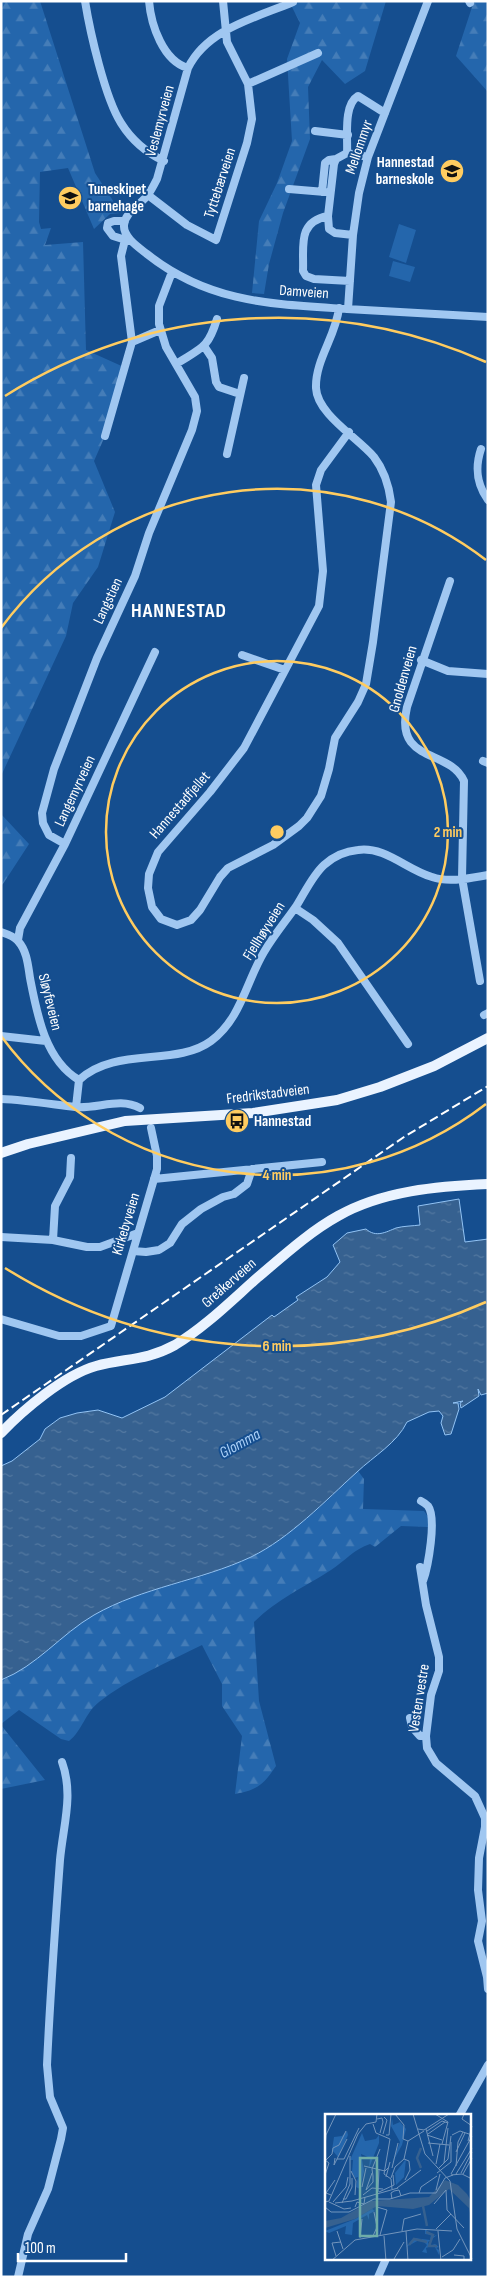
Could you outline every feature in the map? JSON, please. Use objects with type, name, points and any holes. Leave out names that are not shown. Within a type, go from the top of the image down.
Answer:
[{"type":"main road","name":"Fredrikstadveien","points":[[1,1153],[125,1121],[253,1113],[337,1100],[380,1087],[434,1066],[488,1038]]},
{"type":"main road","name":"Fredrikstadveien","points":[[1,1160],[42,1142]]},
{"type":"main road","name":"Greåkerveien","points":[[1,1433],[31,1405],[88,1368],[143,1359],[177,1344],[208,1322],[314,1232],[337,1216],[374,1200],[409,1192],[447,1186],[488,1184]]},
{"type":"street","points":[[85,1],[92,35],[107,88],[120,122],[136,142],[153,156],[164,161]]},
{"type":"street","points":[[149,1],[154,28],[161,42],[174,61],[188,68]]},
{"type":"street","name":"Tyttebærveien","points":[[148,196],[187,225],[216,240],[250,133],[252,119],[248,84],[226,42],[223,1]]},
{"type":"street","name":"Mellommyr","points":[[348,309],[353,235],[359,193],[368,157],[428,1]]},
{"type":"street","points":[[224,32],[292,2]]},
{"type":"street","name":"Veslemyrveien","points":[[125,221],[148,196],[157,179],[164,161],[188,68],[194,56],[202,46],[224,32]]},
{"type":"street","points":[[248,84],[318,53]]},
{"type":"street","points":[[347,153],[348,111],[356,97],[358,96],[370,102],[385,113]]},
{"type":"street","points":[[315,131],[348,136]]},
{"type":"street","points":[[353,235],[332,232],[329,229],[325,162],[347,153],[368,157]]},
{"type":"street","points":[[289,189],[326,192]]},
{"type":"street","points":[[328,216],[312,220],[305,230],[304,274],[314,279],[350,281]]},
{"type":"street","name":"Damveien","points":[[125,221],[114,221],[108,224],[107,228],[113,236],[133,243],[172,272],[203,287],[238,298],[348,309],[488,317]]},
{"type":"street","points":[[125,221],[125,231],[133,243]]},
{"type":"street","points":[[106,436],[132,342],[121,256],[124,240]]},
{"type":"street","name":"Langstien","points":[[65,844],[49,835],[43,824],[42,813],[54,768],[97,658],[136,576],[149,533],[192,430],[197,411],[195,397],[166,347],[160,330],[159,306],[172,272]]},
{"type":"street","name":"Hannestadfjellet","points":[[339,308],[338,319],[320,364],[316,387],[319,402],[322,406],[349,432],[373,456],[382,469],[390,489],[391,502],[366,684],[358,702],[334,738],[321,796],[307,818],[285,837],[228,868],[220,877],[200,910],[191,920],[184,924],[169,923],[154,912],[150,898],[149,874],[153,862],[165,843],[210,792],[244,748],[319,606],[322,594],[323,570],[316,498],[318,478],[328,459],[349,432]]},
{"type":"street","points":[[176,364],[204,346],[211,338],[217,319]]},
{"type":"street","points":[[132,342],[160,330]]},
{"type":"street","points":[[204,346],[212,358],[216,382],[219,387],[240,394]]},
{"type":"street","points":[[227,454],[244,378]]},
{"type":"street","points":[[481,449],[476,462],[478,478],[488,500]]},
{"type":"street","name":"Gnoldenveien","points":[[450,581],[406,707],[405,731],[415,747],[455,770],[464,781],[462,878],[480,981]]},
{"type":"street","name":"Langemyrveien","points":[[18,940],[20,928],[65,844],[155,652]]},
{"type":"street","points":[[242,655],[285,670]]},
{"type":"street","points":[[421,660],[448,671],[488,674]]},
{"type":"street","name":"Fjellhøyveien","points":[[79,1080],[86,1073],[128,1059],[185,1052],[202,1047],[212,1041],[225,1028],[242,1003],[264,952],[323,865],[342,853],[360,849],[386,855],[431,877],[442,879],[488,875]]},
{"type":"street","points":[[295,908],[313,920],[338,943],[408,1044]]},
{"type":"street","points":[[1,932],[18,940]]},
{"type":"street","name":"Sløyfeveien","points":[[18,940],[25,952],[34,1001],[46,1041],[71,1075],[79,1080]]},
{"type":"street","points":[[1,1036],[46,1041]]},
{"type":"street","points":[[76,1107],[79,1080]]},
{"type":"street","points":[[1,1099],[31,1100],[76,1107],[125,1102],[140,1108]]},
{"type":"street","name":"Kirkebyveien","points":[[1,1319],[59,1336],[80,1336],[111,1326],[154,1179],[157,1156],[151,1128]]},
{"type":"street","points":[[53,1240],[55,1206],[70,1177],[71,1158]]},
{"type":"street","points":[[154,1179],[322,1162]]},
{"type":"street","points":[[133,1251],[159,1250],[170,1243],[182,1224],[201,1209],[223,1197],[234,1194],[247,1184],[252,1169]]},
{"type":"street","points":[[1,1237],[53,1240],[100,1248],[138,1233]]},
{"type":"street","points":[[421,1501],[428,1506],[431,1515],[430,1561],[423,1581]]},
{"type":"street","name":"Vesten vestre","points":[[420,1567],[426,1605],[439,1657],[439,1671],[431,1695],[426,1736],[427,1748],[436,1763],[468,1788],[483,1811],[485,1827],[480,1858],[478,1890],[482,1921],[478,1941],[487,1976],[488,1989]]},
{"type":"street","points":[[410,1718],[412,1727],[420,1736],[426,1736]]},
{"type":"street","points":[[18,2277],[28,2234],[48,2189],[62,2139],[62,2128],[50,2097],[47,2065],[62,1838],[69,1797],[67,1778],[62,1762]]},
{"type":"street","points":[[460,2114],[488,2065]]},
{"type":"street","points":[[378,2277],[386,2260]]},
{"type":"green space","points":[[1,1],[40,1],[95,173],[121,213],[110,214],[94,229],[68,168],[40,172],[39,222],[41,229],[51,228],[45,245],[83,242],[86,350],[126,368],[105,436],[94,461],[115,512],[98,567],[73,603],[66,636],[1,776]]},
{"type":"green space","points":[[289,1],[386,1],[365,71],[345,84],[322,60],[308,87],[310,139],[283,213],[269,264],[264,294],[252,293],[259,221],[277,183],[292,141],[287,59],[300,23]]},
{"type":"green space","points":[[474,1],[488,1],[488,92],[456,56]]},
{"type":"green space","points":[[399,224],[416,230],[406,263],[389,257]]},
{"type":"green space","points":[[393,261],[415,267],[410,282],[389,276]]},
{"type":"green space","points":[[1,814],[29,844],[1,887]]},
{"type":"green space","points":[[358,1471],[364,1479],[363,1509],[424,1511],[429,1518],[428,1527],[401,1526],[375,1547],[370,1544],[359,1549],[331,1570],[282,1600],[254,1622],[259,1701],[276,1766],[260,1785],[235,1794],[242,1736],[222,1706],[222,1684],[202,1645],[149,1671],[111,1693],[94,1706],[69,1741],[61,1739],[19,1710],[1,1724],[1,1680],[26,1667],[82,1623],[113,1605],[232,1566],[266,1549],[308,1518]]},
{"type":"green space","points":[[1,1725],[45,1780],[1,1789]]},
{"type":"water","name":"Glomma","points":[[459,1199],[465,1242],[488,1239],[488,1393],[481,1395],[478,1389],[479,1396],[461,1408],[460,1403],[463,1401],[453,1403],[458,1403],[459,1409],[451,1434],[445,1435],[441,1423],[443,1416],[439,1411],[429,1412],[407,1422],[403,1430],[385,1449],[280,1540],[251,1557],[232,1565],[113,1605],[82,1623],[26,1667],[1,1680],[1,1466],[12,1461],[40,1439],[45,1429],[60,1418],[98,1410],[122,1418],[165,1397],[272,1315],[274,1317],[298,1300],[296,1297],[327,1277],[340,1262],[333,1245],[347,1233],[366,1229],[377,1234],[399,1227],[420,1225],[418,1206]]},
{"type":"railway","points":[[1,1415],[404,1137],[488,1086]]},
{"type":"place","name":"Hannestad barneskole","points":[[452,171]]},
{"type":"place","name":"Tuneskipet barnehage","points":[[70,198]]},
{"type":"place","name":"Hannestad","points":[[237,1121]]},
{"type":"district","name":"HANNESTAD","points":[[179,611]]}]
